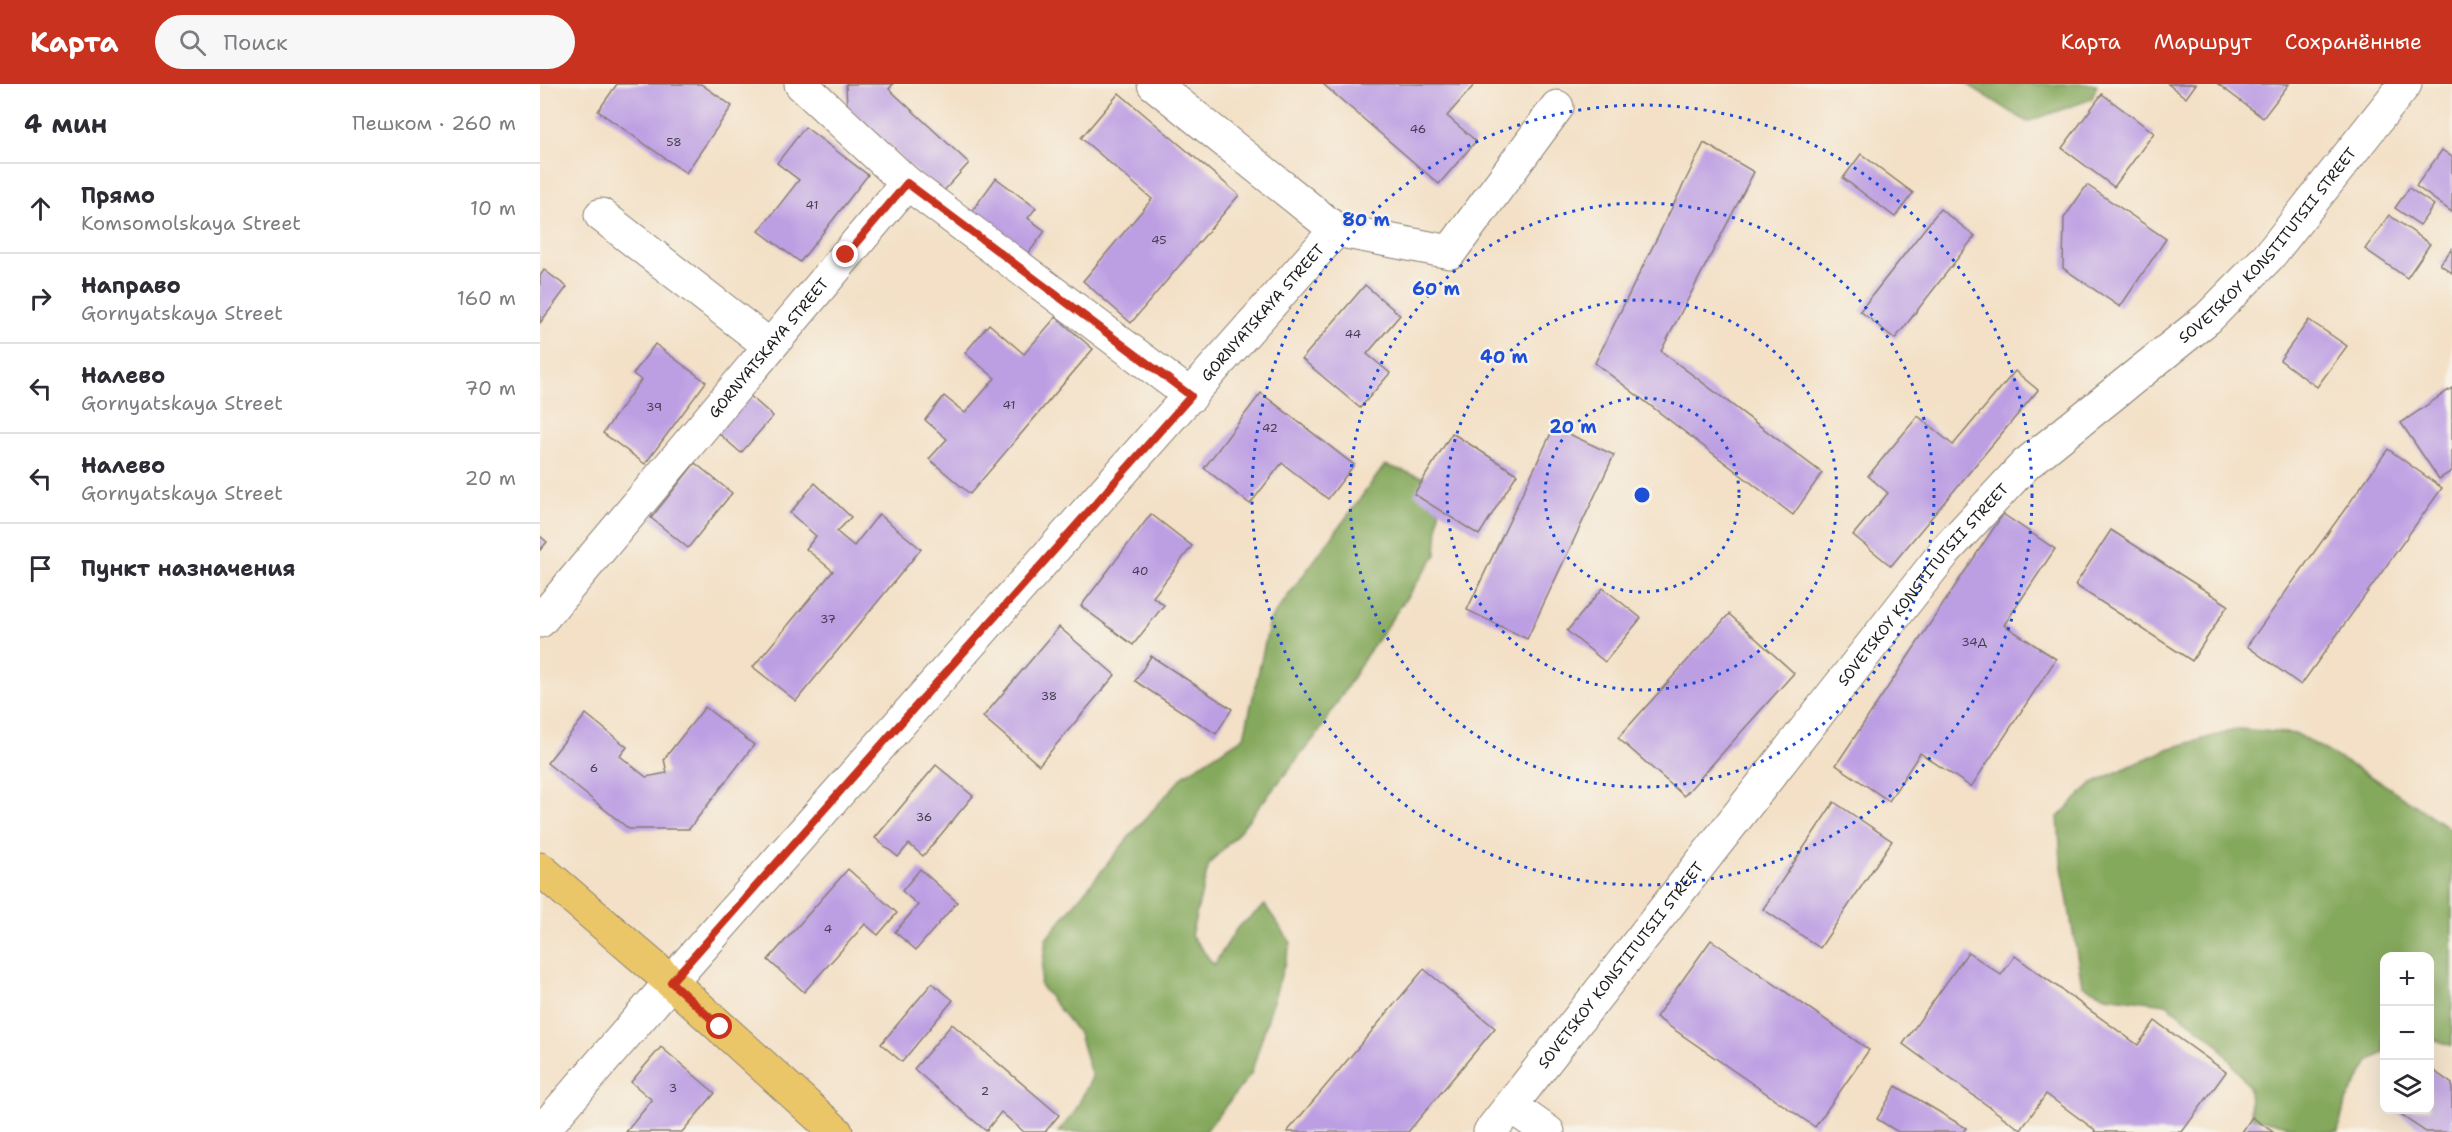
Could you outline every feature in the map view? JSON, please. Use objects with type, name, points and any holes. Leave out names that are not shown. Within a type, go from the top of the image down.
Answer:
[{"type":"main road","points":[[540,868],[671,982],[836,1132]]},
{"type":"street","points":[[801,84],[907,183]]},
{"type":"street","points":[[1154,84],[1336,230],[1450,252],[1557,107]]},
{"type":"street","name":"SOVETSKOY KONSTITUTSII STREET","points":[[1490,1132],[1512,1107],[1947,549],[2026,464],[2208,318],[2269,256],[2405,84]]},
{"type":"street","name":"GORNYATSKAYA STREET","points":[[540,621],[907,183],[1191,396]]},
{"type":"street","points":[[601,215],[770,346]]},
{"type":"street","name":"GORNYATSKAYA STREET","points":[[541,1132],[1336,230]]},
{"type":"street","points":[[1512,1107],[1548,1132]]},
{"type":"green space","points":[[1967,84],[2097,84],[2092,99],[2027,122]]},
{"type":"green space","points":[[1385,465],[1441,483],[1436,555],[1366,656],[1319,732],[1234,838],[1209,864],[1191,935],[1214,965],[1237,928],[1265,905],[1291,943],[1251,1074],[1205,1132],[1058,1132],[1074,1113],[1092,1077],[1079,1034],[1040,985],[1046,939],[1129,837],[1184,775],[1244,737],[1270,620]]},
{"type":"green space","points":[[2239,729],[2297,734],[2382,783],[2452,830],[2452,1046],[2434,1039],[2434,952],[2380,952],[2380,1055],[2370,1060],[2345,1103],[2338,1132],[2309,1132],[2252,1117],[2248,1085],[2216,1042],[2166,1004],[2106,996],[2082,985],[2061,861],[2058,817],[2091,784],[2167,749]]},
{"type":"building","points":[[617,84],[701,84],[732,106],[686,173],[598,111]]},
{"type":"building","points":[[846,84],[893,84],[889,89],[969,163],[941,194],[847,108]]},
{"type":"building","points":[[1323,84],[1475,84],[1447,116],[1476,141],[1439,184]]},
{"type":"building","points":[[2168,84],[2196,84],[2186,98]]},
{"type":"building","points":[[2218,84],[2289,84],[2263,118]]},
{"type":"building","points":[[1119,93],[1239,195],[1131,323],[1083,281],[1152,199],[1081,138]]},
{"type":"building","points":[[2102,94],[2154,133],[2114,187],[2062,148]]},
{"type":"building","points":[[805,127],[868,175],[800,262],[759,231],[799,180],[777,163]]},
{"type":"building","points":[[1704,143],[1754,172],[1661,351],[1822,473],[1793,515],[1595,363]]},
{"type":"building","points":[[2442,150],[2452,157],[2452,212],[2416,186]]},
{"type":"building","points":[[1861,154],[1913,193],[1895,217],[1843,178]]},
{"type":"building","points":[[996,178],[1036,208],[1028,218],[1045,231],[1025,258],[969,215]]},
{"type":"building","points":[[2087,185],[2166,239],[2120,307],[2063,268],[2064,218]]},
{"type":"building","points":[[2409,188],[2434,205],[2420,225],[2395,208]]},
{"type":"building","points":[[1940,209],[1975,236],[1895,339],[1860,311]]},
{"type":"building","points":[[2389,215],[2430,244],[2407,278],[2365,249]]},
{"type":"building","points":[[2452,249],[2452,273],[2440,264]]},
{"type":"building","points":[[544,270],[567,287],[540,323],[540,276]]},
{"type":"building","points":[[1365,285],[1400,315],[1367,354],[1390,373],[1360,408],[1302,359]]},
{"type":"building","points":[[1056,317],[1093,349],[970,494],[929,459],[947,439],[925,420],[944,396],[965,413],[995,378],[965,353],[989,324],[1024,354]]},
{"type":"building","points":[[2309,320],[2347,346],[2317,387],[2280,360]]},
{"type":"building","points":[[655,344],[706,382],[645,464],[603,433],[641,380],[633,374]]},
{"type":"building","points":[[2015,371],[2038,390],[1891,566],[1853,535],[1888,493],[1868,476],[1918,416],[1953,445]]},
{"type":"building","points":[[2452,388],[2452,471],[2439,479],[2401,423]]},
{"type":"building","points":[[1261,393],[1354,465],[1328,499],[1282,463],[1250,504],[1204,468]]},
{"type":"building","points":[[749,395],[773,416],[741,453],[717,432]]},
{"type":"building","points":[[1554,427],[1614,455],[1527,639],[1467,610]]},
{"type":"building","points":[[1452,433],[1517,474],[1479,535],[1414,494]]},
{"type":"building","points":[[2388,449],[2442,488],[2301,685],[2247,646]]},
{"type":"building","points":[[695,463],[732,493],[688,548],[651,518]]},
{"type":"building","points":[[815,483],[851,517],[837,532],[854,546],[879,514],[921,549],[796,701],[753,667],[833,571],[806,549],[816,536],[790,513]]},
{"type":"building","points":[[1151,514],[1192,546],[1153,597],[1164,605],[1133,645],[1081,606]]},
{"type":"building","points":[[2003,514],[2055,549],[2004,625],[2056,659],[1971,787],[1920,753],[1889,801],[1836,765]]},
{"type":"building","points":[[2111,530],[2228,605],[2192,661],[2075,585]]},
{"type":"building","points":[[540,536],[547,542],[540,550]]},
{"type":"building","points":[[1603,588],[1641,618],[1605,662],[1567,631]]},
{"type":"building","points":[[1729,614],[1794,673],[1684,796],[1618,738]]},
{"type":"building","points":[[1059,627],[1115,675],[1039,765],[983,717]]},
{"type":"building","points":[[1151,656],[1232,709],[1216,734],[1135,681]]},
{"type":"building","points":[[705,707],[754,745],[689,829],[629,829],[547,763],[586,714],[627,747],[620,756],[646,777],[667,773],[664,759]]},
{"type":"building","points":[[936,765],[973,796],[923,856],[909,844],[898,857],[875,838]]},
{"type":"building","points":[[1834,802],[1892,841],[1820,948],[1763,909]]},
{"type":"building","points":[[848,869],[897,913],[878,935],[865,924],[804,992],[768,960]]},
{"type":"building","points":[[920,869],[957,902],[916,950],[895,932],[918,905],[902,891]]},
{"type":"building","points":[[1711,940],[1869,1050],[1815,1127],[1656,1017]]},
{"type":"building","points":[[1968,952],[2001,975],[2015,956],[2138,1045],[2155,1021],[2226,1072],[2182,1132],[2094,1132],[2095,1130],[2046,1094],[2021,1130],[1903,1044]]},
{"type":"building","points":[[1424,969],[1495,1028],[1408,1132],[1287,1132]]},
{"type":"building","points":[[932,983],[953,1000],[902,1062],[881,1044]]},
{"type":"building","points":[[952,1024],[1059,1115],[1045,1132],[1024,1132],[1001,1112],[986,1131],[914,1069]]},
{"type":"building","points":[[661,1047],[715,1093],[682,1132],[626,1132],[652,1100],[631,1082]]},
{"type":"building","points":[[2434,1071],[2452,1084],[2452,1132],[2426,1132],[2399,1114],[2434,1114]]},
{"type":"building","points":[[1896,1086],[1966,1128],[1963,1132],[1898,1132],[1877,1119]]},
{"type":"building","points":[[2252,1117],[2273,1132],[2242,1132]]},
{"type":"route","points":[[720,1027],[671,982],[1191,396],[907,183],[846,255]]}]
